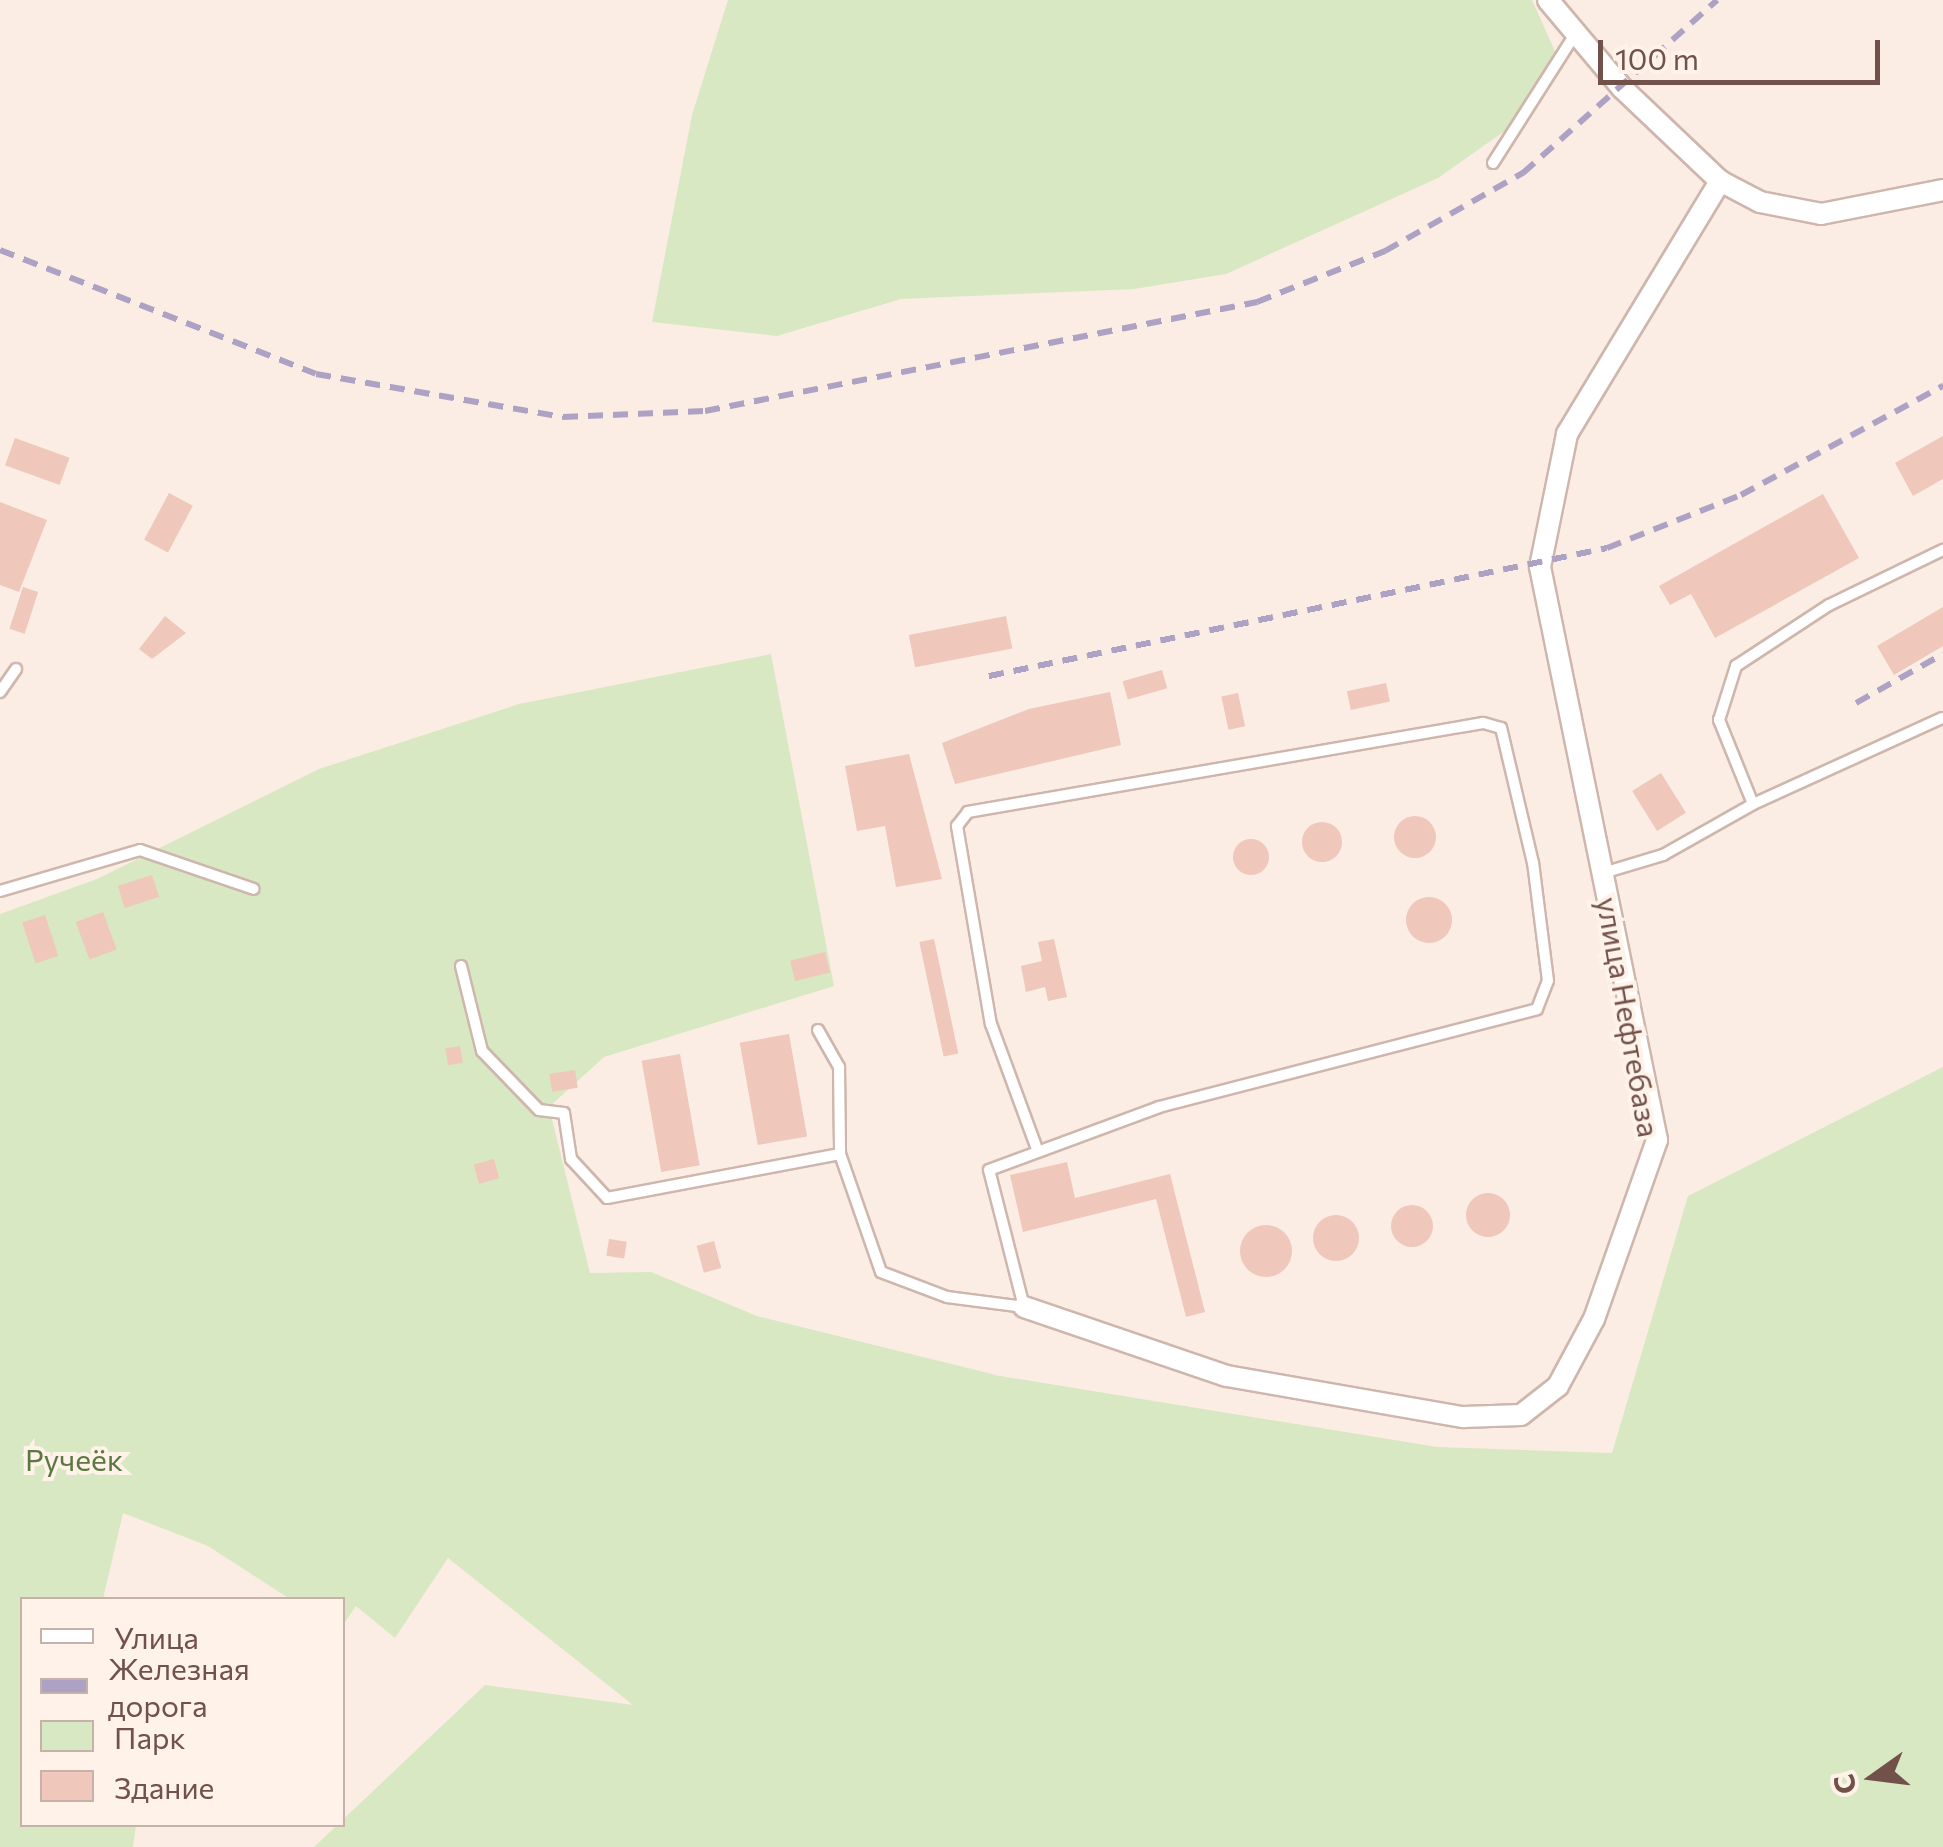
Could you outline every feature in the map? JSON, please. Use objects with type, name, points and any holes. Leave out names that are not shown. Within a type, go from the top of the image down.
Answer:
[{"type":"street","points":[[1548,0],[1574,36],[1720,181],[1760,202],[1821,214],[1943,190]]},
{"type":"street","name":"улица Нефтебаза","points":[[1024,1307],[1226,1376],[1463,1417],[1522,1415],[1558,1386],[1594,1320],[1657,1140],[1540,567],[1566,434],[1720,181]]},
{"type":"lane","points":[[1493,162],[1574,36]]},
{"type":"lane","points":[[1753,804],[1720,720],[1736,666],[1829,605],[1943,550]]},
{"type":"lane","points":[[0,692],[16,669]]},
{"type":"lane","points":[[1602,873],[1664,855],[1753,804],[1942,718]]},
{"type":"lane","points":[[818,1030],[839,1067],[840,1154],[881,1272],[948,1297],[1024,1307],[989,1170],[1036,1146],[1536,1009],[1548,981],[1534,863],[1501,728],[1483,724],[968,812],[957,826],[991,1024],[1036,1146]]},
{"type":"lane","points":[[0,892],[140,850],[254,890]]},
{"type":"lane","points":[[461,966],[482,1051],[539,1110],[564,1113],[571,1160],[607,1198],[840,1154]]},
{"type":"green space","points":[[728,0],[1532,0],[1562,67],[1536,109],[1438,178],[1226,274],[1134,289],[901,299],[777,336],[652,322],[692,115]]},
{"type":"green space","name":"Ручеёк","points":[[771,654],[834,986],[604,1057],[549,1107],[590,1273],[651,1272],[757,1316],[1000,1376],[1437,1447],[1612,1453],[1688,1196],[1943,1067],[1943,1847],[314,1847],[335,1827],[345,1827],[345,1818],[485,1685],[633,1705],[448,1558],[395,1638],[356,1606],[345,1622],[345,1597],[287,1597],[208,1546],[123,1513],[103,1597],[20,1597],[20,1827],[136,1827],[133,1847],[0,1847],[0,914],[97,879],[319,769],[519,704]]},
{"type":"building","points":[[1943,436],[1943,479],[1913,496],[1895,463]]},
{"type":"building","points":[[15,438],[70,458],[60,485],[5,465]]},
{"type":"building","points":[[169,493],[193,506],[168,552],[144,540]]},
{"type":"building","points":[[1823,494],[1859,558],[1715,638],[1691,594],[1670,605],[1659,586]]},
{"type":"building","points":[[0,502],[47,520],[19,592],[0,585]]},
{"type":"building","points":[[23,587],[38,592],[25,634],[9,629]]},
{"type":"building","points":[[1943,607],[1943,646],[1894,675],[1877,646]]},
{"type":"building","points":[[165,616],[186,633],[152,659],[139,649]]},
{"type":"building","points":[[1006,616],[1012,648],[915,667],[909,635]]},
{"type":"building","points":[[1162,670],[1167,688],[1128,700],[1123,681]]},
{"type":"building","points":[[1386,683],[1390,702],[1351,710],[1347,691]]},
{"type":"building","points":[[1110,692],[1121,745],[955,784],[942,743],[1029,709]]},
{"type":"building","points":[[1238,693],[1245,726],[1228,730],[1221,697]]},
{"type":"building","points":[[909,754],[942,879],[896,887],[885,826],[857,831],[845,766]]},
{"type":"building","points":[[1661,773],[1686,813],[1657,831],[1632,791]]},
{"type":"building","points":[[1415,816],[1430,822],[1436,837],[1430,852],[1415,858],[1400,852],[1394,837],[1400,822]]},
{"type":"building","points":[[1322,822],[1336,828],[1342,842],[1336,856],[1322,862],[1308,856],[1302,842],[1308,828]]},
{"type":"building","points":[[1251,839],[1264,844],[1269,857],[1264,870],[1251,875],[1238,870],[1233,857],[1238,844]]},
{"type":"building","points":[[152,875],[159,897],[125,908],[118,886]]},
{"type":"building","points":[[1429,897],[1445,904],[1452,920],[1445,936],[1429,943],[1413,936],[1406,920],[1413,904]]},
{"type":"building","points":[[103,912],[117,950],[89,960],[76,922]]},
{"type":"building","points":[[45,915],[58,956],[35,963],[22,922]]},
{"type":"building","points":[[934,939],[958,1053],[944,1057],[919,942]]},
{"type":"building","points":[[1054,939],[1067,997],[1048,1001],[1045,987],[1026,992],[1021,966],[1042,961],[1038,942]]},
{"type":"building","points":[[825,952],[830,972],[795,981],[790,961]]},
{"type":"building","points":[[789,1034],[807,1136],[758,1145],[740,1043]]},
{"type":"building","points":[[460,1046],[463,1063],[448,1065],[445,1049]]},
{"type":"building","points":[[680,1054],[700,1165],[661,1172],[642,1061]]},
{"type":"building","points":[[575,1070],[578,1088],[552,1092],[549,1074]]},
{"type":"building","points":[[494,1159],[499,1178],[479,1184],[474,1164]]},
{"type":"building","points":[[1067,1162],[1075,1198],[1170,1174],[1205,1312],[1186,1317],[1156,1199],[1023,1232],[1010,1175]]},
{"type":"building","points":[[1488,1193],[1504,1199],[1510,1215],[1504,1231],[1488,1237],[1472,1231],[1466,1215],[1472,1199]]},
{"type":"building","points":[[1412,1205],[1427,1211],[1433,1226],[1427,1241],[1412,1247],[1397,1241],[1391,1226],[1397,1211]]},
{"type":"building","points":[[1336,1215],[1352,1222],[1359,1238],[1352,1254],[1336,1261],[1320,1254],[1313,1238],[1320,1222]]},
{"type":"building","points":[[1266,1225],[1284,1233],[1292,1251],[1284,1269],[1266,1277],[1248,1269],[1240,1251],[1248,1233]]},
{"type":"building","points":[[609,1239],[627,1242],[624,1259],[606,1256]]},
{"type":"building","points":[[714,1241],[721,1268],[704,1273],[697,1246]]},
{"type":"railway","points":[[0,250],[316,374],[563,417],[705,411],[1257,302],[1385,251],[1523,173],[1717,0]]},
{"type":"railway","points":[[989,676],[1607,548],[1741,495],[1943,386]]},
{"type":"railway","points":[[1856,703],[1943,654]]}]
